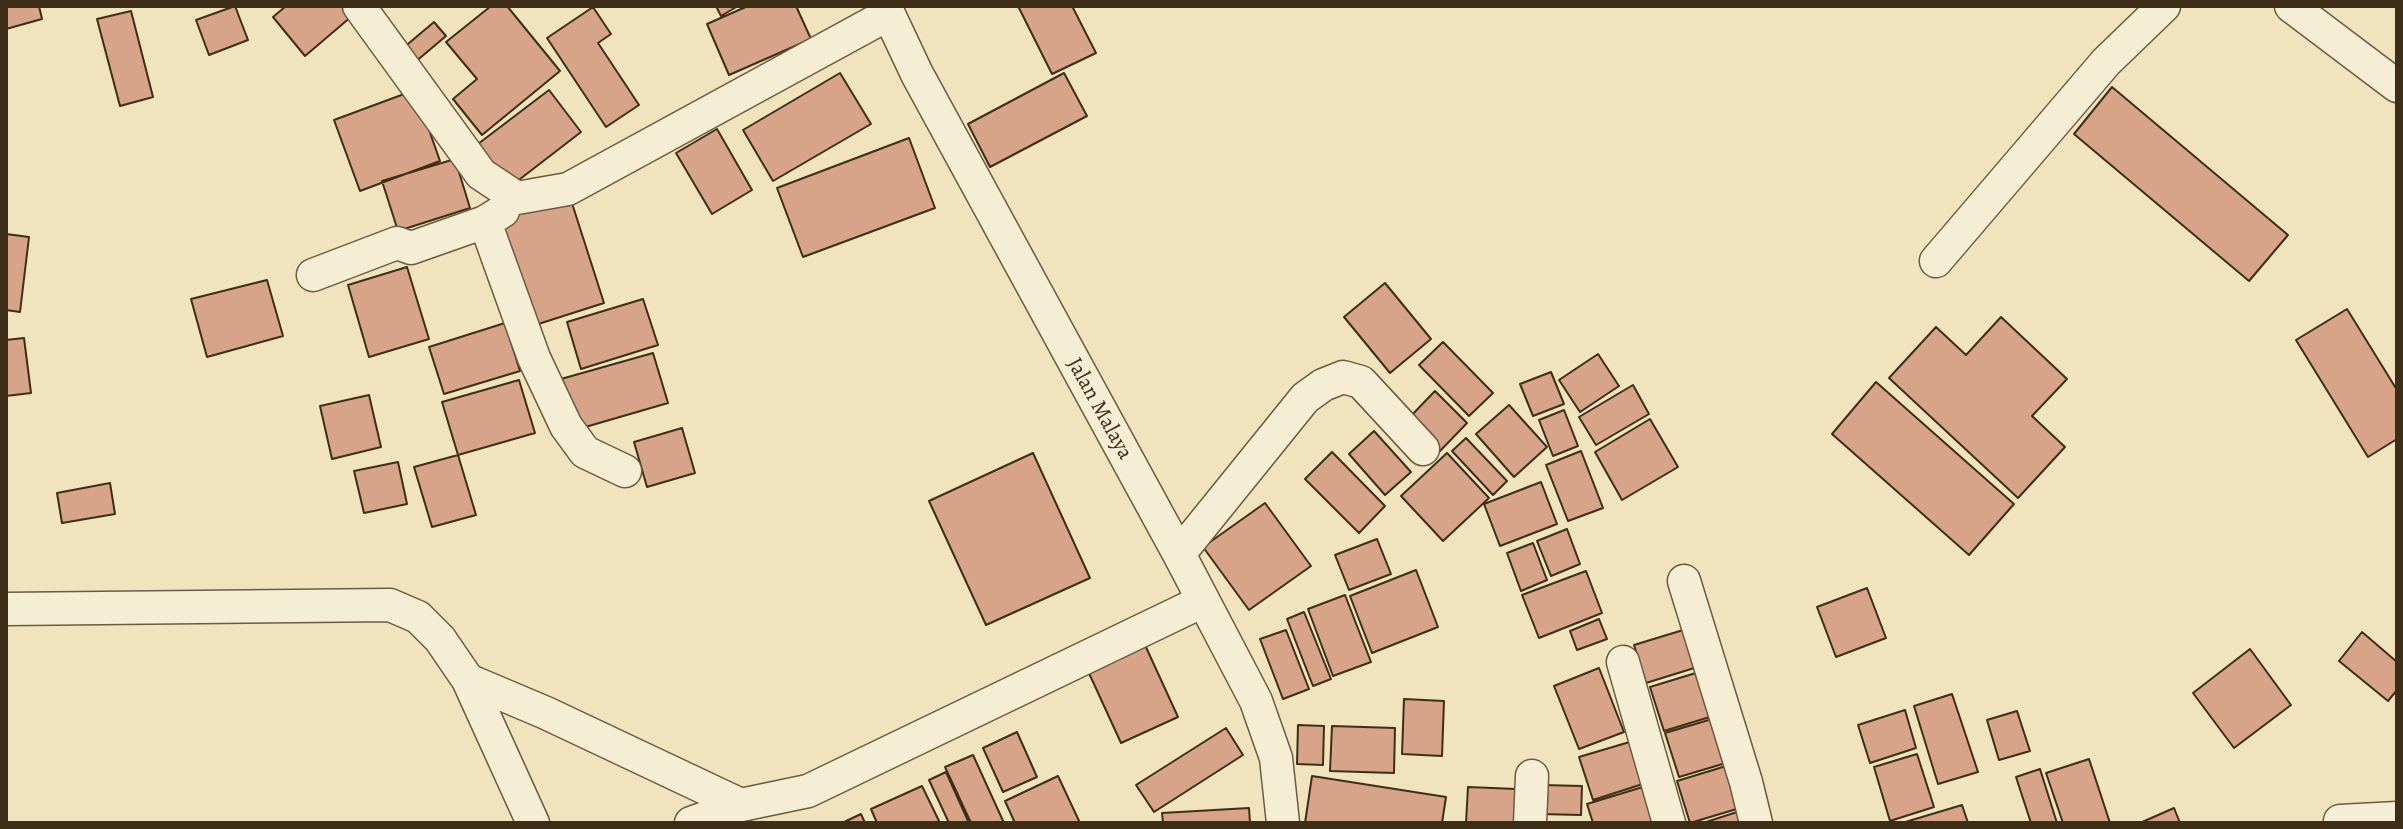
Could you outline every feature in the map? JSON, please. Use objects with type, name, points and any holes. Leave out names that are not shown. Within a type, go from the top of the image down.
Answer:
[{"type":"street","points":[[359,6],[481,174],[517,198]]},
{"type":"street","points":[[1936,261],[2106,62],[2164,6]]},
{"type":"street","points":[[2291,6],[2397,86]]},
{"type":"street","points":[[313,275],[397,243],[411,248],[485,222],[517,198],[568,189],[887,10]]},
{"type":"street","name":"Jalan Malaya","points":[[887,10],[917,74],[1256,701],[1276,758],[1283,823]]},
{"type":"street","points":[[485,222],[534,358],[566,426],[585,452],[625,471]]},
{"type":"street","points":[[1179,554],[1305,398],[1323,385],[1343,377],[1361,382],[1423,449]]},
{"type":"street","points":[[1684,581],[1756,823]]},
{"type":"street","points":[[691,823],[741,805],[808,791],[1203,601]]},
{"type":"street","points":[[6,609],[390,605],[418,617],[440,639],[468,680],[533,823]]},
{"type":"street","points":[[1623,662],[1669,823]]},
{"type":"street","points":[[468,680],[546,713],[741,805]]},
{"type":"street","points":[[1530,823],[1532,776]]},
{"type":"street","points":[[2340,821],[2397,818]]},
{"type":"building","points":[[6,6],[39,6],[42,19],[6,29]]},
{"type":"building","points":[[235,6],[248,40],[209,55],[196,20]]},
{"type":"building","points":[[286,6],[344,6],[352,16],[305,56],[273,17]]},
{"type":"building","points":[[491,6],[507,6],[560,71],[482,135],[453,99],[477,79],[446,42]]},
{"type":"building","points":[[716,6],[738,6],[721,16]]},
{"type":"building","points":[[748,6],[796,6],[811,39],[729,75],[707,24]]},
{"type":"building","points":[[1018,6],[1072,6],[1096,53],[1052,74]]},
{"type":"building","points":[[593,7],[611,34],[598,43],[639,105],[606,127],[547,38]]},
{"type":"building","points":[[131,11],[153,97],[120,106],[97,19]]},
{"type":"building","points":[[434,22],[446,36],[414,63],[402,49]]},
{"type":"building","points":[[840,73],[871,124],[773,181],[743,130]]},
{"type":"building","points":[[1064,73],[1087,116],[990,167],[968,124]]},
{"type":"building","points":[[2112,87],[2288,235],[2249,281],[2074,134]]},
{"type":"building","points":[[415,90],[440,161],[360,191],[334,120]]},
{"type":"building","points":[[549,90],[581,132],[511,186],[478,144]]},
{"type":"building","points":[[717,129],[752,190],[712,214],[676,153]]},
{"type":"building","points":[[909,138],[935,208],[803,257],[777,188]]},
{"type":"building","points":[[455,159],[470,208],[398,231],[382,181]]},
{"type":"building","points":[[570,197],[604,303],[532,326],[498,220]]},
{"type":"building","points":[[6,234],[29,237],[20,312],[6,310]]},
{"type":"building","points":[[407,267],[429,339],[369,357],[348,285]]},
{"type":"building","points":[[267,280],[283,336],[207,357],[191,299]]},
{"type":"building","points":[[1385,283],[1431,339],[1390,373],[1344,317]]},
{"type":"building","points":[[643,299],[658,345],[581,369],[567,322]]},
{"type":"building","points":[[2347,309],[2397,390],[2397,439],[2368,457],[2296,340]]},
{"type":"building","points":[[2001,317],[2067,379],[2032,416],[2065,447],[2018,498],[1889,378],[1936,327],[1966,355]]},
{"type":"building","points":[[505,323],[520,371],[444,394],[429,347]]},
{"type":"building","points":[[24,338],[31,393],[6,396],[6,340]]},
{"type":"building","points":[[1443,342],[1493,393],[1469,416],[1419,365]]},
{"type":"building","points":[[653,353],[668,403],[575,430],[561,379]]},
{"type":"building","points":[[1598,354],[1619,386],[1580,412],[1559,380]]},
{"type":"building","points":[[1551,372],[1564,404],[1533,416],[1520,384]]},
{"type":"building","points":[[519,380],[535,433],[458,455],[442,402]]},
{"type":"building","points":[[1876,382],[2014,504],[1969,555],[1832,434]]},
{"type":"building","points":[[1633,385],[1649,414],[1596,445],[1579,417]]},
{"type":"building","points":[[1435,391],[1467,423],[1440,451],[1408,419]]},
{"type":"building","points":[[369,395],[381,447],[332,459],[320,406]]},
{"type":"building","points":[[1509,405],[1547,447],[1514,477],[1476,434]]},
{"type":"building","points":[[1564,410],[1578,446],[1553,456],[1539,420]]},
{"type":"building","points":[[1650,419],[1678,467],[1622,500],[1595,452]]},
{"type":"building","points":[[682,428],[695,473],[647,487],[634,442]]},
{"type":"building","points":[[1374,431],[1411,472],[1385,495],[1349,454]]},
{"type":"building","points":[[1466,438],[1507,481],[1493,495],[1452,451]]},
{"type":"building","points":[[1581,451],[1603,508],[1568,521],[1546,465]]},
{"type":"building","points":[[1332,452],[1385,506],[1359,533],[1305,479]]},
{"type":"building","points":[[1033,453],[1090,578],[986,625],[929,501]]},
{"type":"building","points":[[1447,453],[1489,498],[1443,541],[1401,496]]},
{"type":"building","points":[[458,455],[476,515],[432,527],[414,467]]},
{"type":"building","points":[[398,462],[407,504],[364,513],[354,471]]},
{"type":"building","points":[[1541,482],[1557,524],[1500,546],[1484,504]]},
{"type":"building","points":[[110,483],[115,514],[62,523],[57,493]]},
{"type":"building","points":[[1265,503],[1311,566],[1249,610],[1203,547]]},
{"type":"building","points":[[1567,529],[1580,564],[1551,576],[1537,541]]},
{"type":"building","points":[[1377,539],[1391,574],[1349,590],[1335,555]]},
{"type":"building","points":[[1533,543],[1547,580],[1521,591],[1507,553]]},
{"type":"building","points":[[1416,570],[1438,627],[1372,653],[1350,596]]},
{"type":"building","points":[[1586,571],[1602,613],[1539,638],[1522,595]]},
{"type":"building","points":[[1867,588],[1886,638],[1836,657],[1817,607]]},
{"type":"building","points":[[1345,595],[1371,662],[1333,676],[1308,609]]},
{"type":"building","points":[[1304,612],[1331,679],[1313,686],[1287,619]]},
{"type":"building","points":[[1599,619],[1607,639],[1577,650],[1570,631]]},
{"type":"building","points":[[1693,627],[1704,665],[1646,683],[1634,645]]},
{"type":"building","points":[[1286,630],[1309,689],[1283,699],[1260,639]]},
{"type":"building","points":[[2362,632],[2397,662],[2397,690],[2388,701],[2339,661]]},
{"type":"building","points":[[1145,645],[1178,717],[1121,743],[1088,671]]},
{"type":"building","points":[[2250,649],[2291,705],[2234,748],[2193,693]]},
{"type":"building","points":[[1599,668],[1624,732],[1579,749],[1554,686]]},
{"type":"building","points":[[1699,672],[1713,716],[1664,731],[1650,687]]},
{"type":"building","points":[[1952,694],[1978,772],[1938,784],[1914,706]]},
{"type":"building","points":[[1404,699],[1444,701],[1442,756],[1402,754]]},
{"type":"building","points":[[1905,710],[1916,748],[1870,763],[1858,725]]},
{"type":"building","points":[[2017,711],[2030,751],[1999,760],[1987,720]]},
{"type":"building","points":[[1712,719],[1726,763],[1679,777],[1665,733]]},
{"type":"building","points":[[1298,725],[1324,726],[1323,765],[1297,764]]},
{"type":"building","points":[[1332,726],[1395,728],[1394,773],[1330,771]]},
{"type":"building","points":[[1226,728],[1243,755],[1154,812],[1136,785]]},
{"type":"building","points":[[1017,732],[1037,777],[1003,792],[983,748]]},
{"type":"building","points":[[1633,741],[1646,783],[1593,800],[1579,757]]},
{"type":"building","points":[[1917,754],[1934,807],[1890,821],[1874,767]]},
{"type":"building","points":[[973,755],[1004,823],[971,823],[945,767]]},
{"type":"building","points":[[2089,759],[2110,823],[2063,823],[2046,773]]},
{"type":"building","points":[[1726,766],[1740,808],[1690,823],[1677,781]]},
{"type":"building","points":[[2040,769],[2057,823],[2031,823],[2016,777]]},
{"type":"building","points":[[946,772],[969,823],[949,823],[929,780]]},
{"type":"building","points":[[1058,776],[1080,823],[1015,823],[1005,801]]},
{"type":"building","points":[[1312,776],[1446,797],[1442,823],[1305,823]]},
{"type":"building","points":[[1542,785],[1582,786],[1581,815],[1540,814]]},
{"type":"building","points":[[922,786],[940,823],[877,823],[871,809]]},
{"type":"building","points":[[1646,786],[1657,823],[1593,823],[1587,804]]},
{"type":"building","points":[[1468,787],[1516,789],[1515,823],[1466,823]]},
{"type":"building","points":[[1962,805],[1968,823],[1902,823]]},
{"type":"building","points":[[1249,808],[1250,823],[1163,823],[1162,813]]},
{"type":"building","points":[[2174,808],[2180,823],[2140,823]]},
{"type":"building","points":[[1737,812],[1740,823],[1703,823]]},
{"type":"building","points":[[861,814],[865,823],[842,823]]}]
